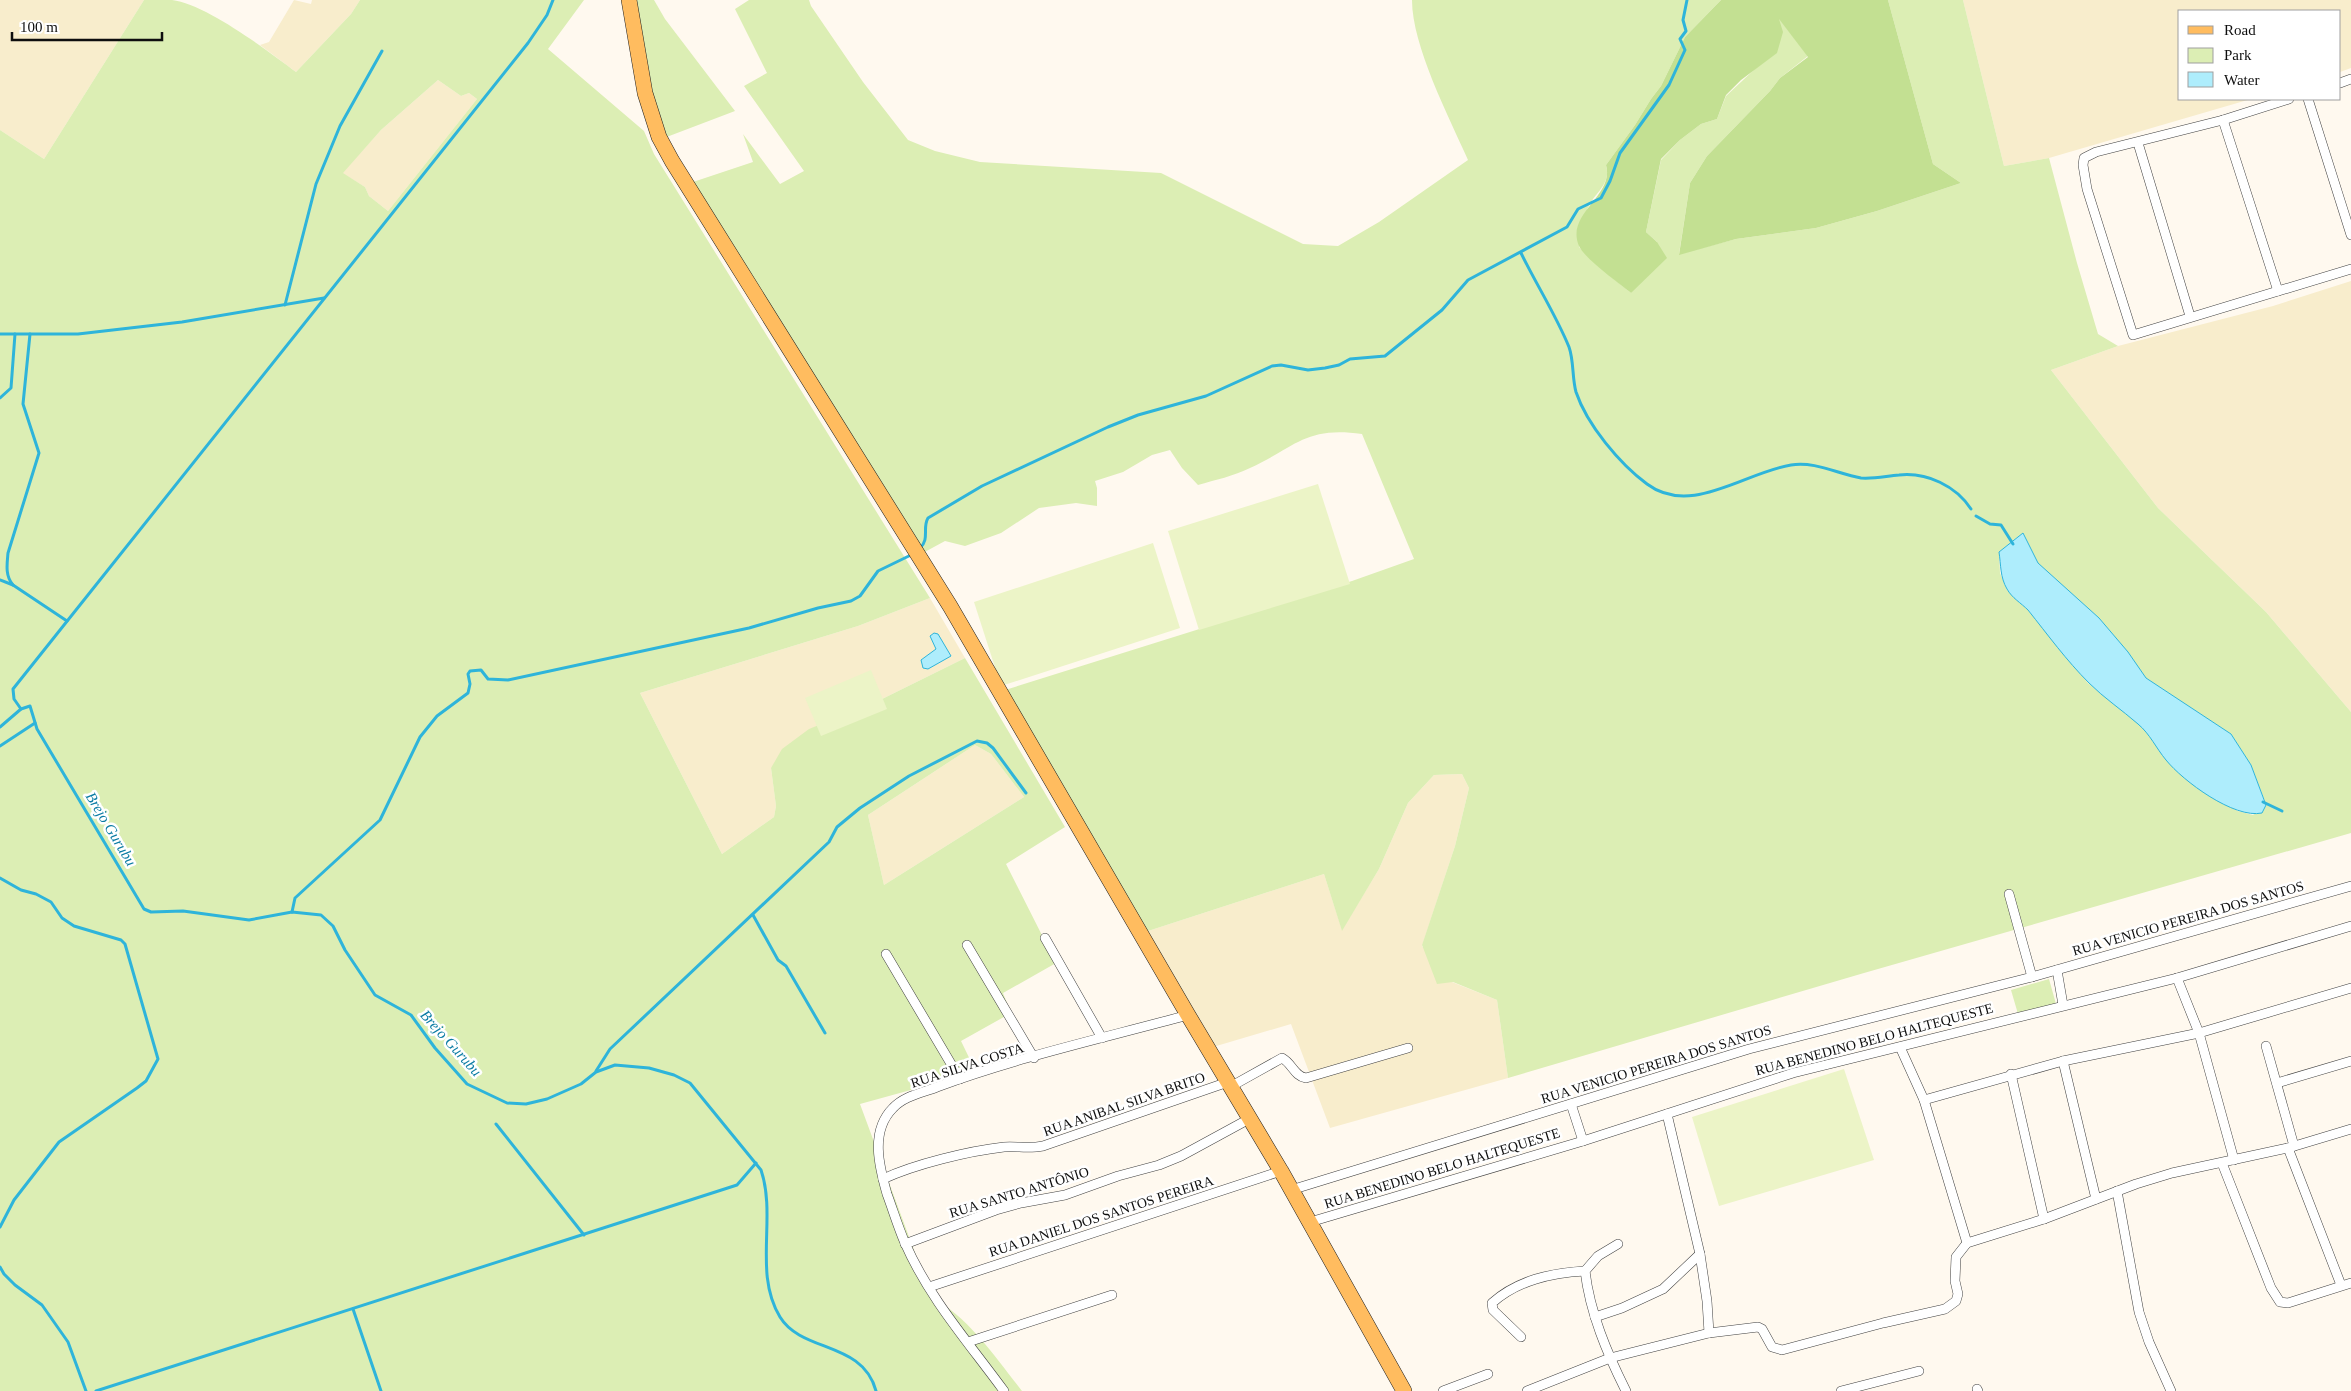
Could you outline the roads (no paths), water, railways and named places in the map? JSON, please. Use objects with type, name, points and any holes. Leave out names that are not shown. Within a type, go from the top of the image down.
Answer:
[{"type":"main road","points":[[629,0],[645,93],[659,137],[672,161],[950,606],[1281,1171],[1404,1391]]},
{"type":"street","points":[[2286,100],[2223,120],[2138,143],[2096,152],[2084,158],[2084,174],[2096,220],[2133,335],[2190,316],[2351,269]]},
{"type":"street","points":[[2308,100],[2351,235]]},
{"type":"street","points":[[2223,120],[2278,291]]},
{"type":"street","points":[[2138,143],[2190,316]]},
{"type":"street","name":"RUA VENICIO PEREIRA DOS SANTOS","points":[[1291,1190],[1748,1049],[2032,977],[2351,886]]},
{"type":"street","points":[[2009,894],[2032,977]]},
{"type":"street","name":"RUA BENEDINO BELO HALTEQUESTE","points":[[1310,1222],[1583,1141],[1793,1073],[2177,978],[2351,926]]},
{"type":"street","points":[[1045,938],[1102,1038]]},
{"type":"street","points":[[967,945],[1034,1058]]},
{"type":"street","points":[[886,954],[960,1079]]},
{"type":"street","points":[[2057,970],[2063,1005]]},
{"type":"street","points":[[2177,978],[2199,1032],[2234,1160]]},
{"type":"street","points":[[1924,1100],[2011,1074],[2063,1061],[2199,1032],[2351,988]]},
{"type":"street","name":"RUA SILVA COSTA","points":[[1004,1391],[929,1287],[905,1244],[883,1179],[878,1153],[878,1134],[892,1108],[903,1100],[960,1079],[1188,1015]]},
{"type":"street","points":[[2266,1046],[2277,1083],[2291,1147],[2341,1285]]},
{"type":"street","points":[[1900,1047],[1924,1100],[1967,1242]]},
{"type":"street","name":"RUA ANIBAL SILVA BRITO","points":[[883,1179],[920,1165],[1003,1147],[1033,1148],[1043,1146],[1229,1085],[1282,1058],[1286,1060],[1297,1074],[1306,1078],[1408,1048]]},
{"type":"street","points":[[2063,1061],[2096,1199]]},
{"type":"street","points":[[2277,1083],[2351,1061]]},
{"type":"street","points":[[2011,1074],[2044,1219]]},
{"type":"street","name":"RUA BENEDINO BELO HALTEQUESTE","points":[[1571,1104],[1583,1141]]},
{"type":"street","points":[[1667,1114],[1700,1254],[1707,1301],[1708,1333]]},
{"type":"street","name":"RUA SANTO ANTÔNIO","points":[[905,1244],[996,1210],[1021,1203],[1065,1195],[1118,1176],[1159,1165],[1181,1156],[1249,1118]]},
{"type":"street","points":[[1527,1391],[1540,1389],[1610,1358],[1708,1333],[1758,1327],[1762,1329],[1772,1347],[1782,1350],[1945,1309],[1956,1301],[1958,1294],[1955,1274],[1956,1258],[1960,1249],[1967,1242],[2044,1219],[2117,1191],[2172,1173],[2291,1147],[2351,1129]]},
{"type":"street","points":[[2222,1163],[2271,1288],[2280,1302],[2288,1303],[2351,1283]]},
{"type":"street","name":"RUA DANIEL DOS SANTOS PEREIRA","points":[[929,1287],[1281,1171]]},
{"type":"street","points":[[2117,1191],[2139,1312],[2149,1342],[2171,1391]]},
{"type":"street","points":[[1521,1337],[1493,1310],[1492,1303],[1515,1287],[1531,1280],[1549,1275],[1585,1271],[1598,1256],[1618,1244]]},
{"type":"street","points":[[1595,1317],[1630,1305],[1663,1289],[1700,1254]]},
{"type":"street","points":[[1585,1271],[1595,1317],[1610,1358],[1626,1391]]},
{"type":"street","points":[[968,1342],[1112,1295]]},
{"type":"street","points":[[1841,1391],[1919,1371]]},
{"type":"street","points":[[1443,1391],[1488,1374]]},
{"type":"water","points":[[2023,533],[2038,563],[2099,618],[2128,652],[2146,678],[2231,734],[2251,765],[2266,805],[2262,813],[2238,810],[2224,804],[2196,788],[2184,778],[2166,760],[2142,728],[2089,683],[2028,610],[2011,595],[2003,580],[1999,552]]},
{"type":"water","points":[[934,633],[938,634],[951,656],[928,669],[923,668],[921,660],[936,649],[930,636]]},
{"type":"waterway","points":[[21,709],[14,699],[13,689],[528,43],[547,15],[553,0]]},
{"type":"waterway","points":[[920,548],[925,541],[928,518],[982,486],[1108,427],[1138,415],[1206,396],[1272,366],[1281,365],[1308,370],[1339,365],[1350,359],[1385,356],[1442,310],[1468,280],[1567,227],[1578,209],[1601,198],[1610,181],[1620,153],[1669,85],[1685,50],[1680,39],[1686,31],[1683,20],[1687,0]]},
{"type":"waterway","points":[[285,305],[316,184],[340,126],[382,51]]},
{"type":"waterway","points":[[1521,253],[1569,347],[1576,392],[1581,405],[1605,443],[1626,466],[1647,484],[1664,493],[1682,496],[1700,494],[1718,490],[1773,469],[1800,464],[1826,468],[1861,478],[1899,475],[1930,478],[1949,487],[1971,509]]},
{"type":"waterway","points":[[0,334],[78,334],[182,322],[324,298]]},
{"type":"waterway","points":[[0,398],[11,388],[15,334]]},
{"type":"waterway","points":[[13,585],[8,574],[8,553],[39,453],[23,404],[30,334]]},
{"type":"waterway","points":[[1976,516],[1990,524],[2001,525],[2013,544]]},
{"type":"waterway","points":[[292,912],[295,898],[380,820],[420,737],[437,716],[468,693],[470,684],[468,674],[470,671],[481,670],[488,679],[508,680],[749,628],[818,608],[851,601],[860,596],[878,571],[913,554]]},
{"type":"waterway","points":[[0,580],[13,585],[67,621]]},
{"type":"waterway","name":"Brejo Gurubu","points":[[0,727],[21,709],[30,706],[37,729],[144,909],[151,912],[183,911],[249,920],[292,912],[321,915],[333,926],[345,950],[375,995],[411,1015],[435,1048],[467,1084],[507,1103],[526,1104],[547,1099],[581,1084],[596,1072],[615,1065],[649,1068],[674,1075],[690,1083],[761,1170],[767,1207],[766,1264],[768,1282],[772,1300],[780,1317],[802,1337],[846,1355],[859,1363],[869,1375],[876,1391]]},
{"type":"waterway","points":[[0,746],[35,723]]},
{"type":"waterway","points":[[596,1071],[610,1049],[829,842],[837,827],[860,808],[909,776],[977,741],[987,743],[993,748],[1026,793]]},
{"type":"waterway","points":[[2263,802],[2282,811]]},
{"type":"waterway","points":[[0,878],[21,890],[36,894],[51,902],[62,918],[74,926],[121,940],[125,944],[158,1059],[146,1081],[59,1142],[14,1200],[0,1227]]},
{"type":"waterway","points":[[753,915],[778,960],[786,966],[825,1033]]},
{"type":"waterway","points":[[496,1124],[584,1235]]},
{"type":"waterway","points":[[96,1391],[737,1185],[756,1163]]},
{"type":"waterway","points":[[0,1267],[15,1285],[42,1305],[68,1342],[86,1391]]},
{"type":"waterway","points":[[353,1309],[381,1391]]}]
